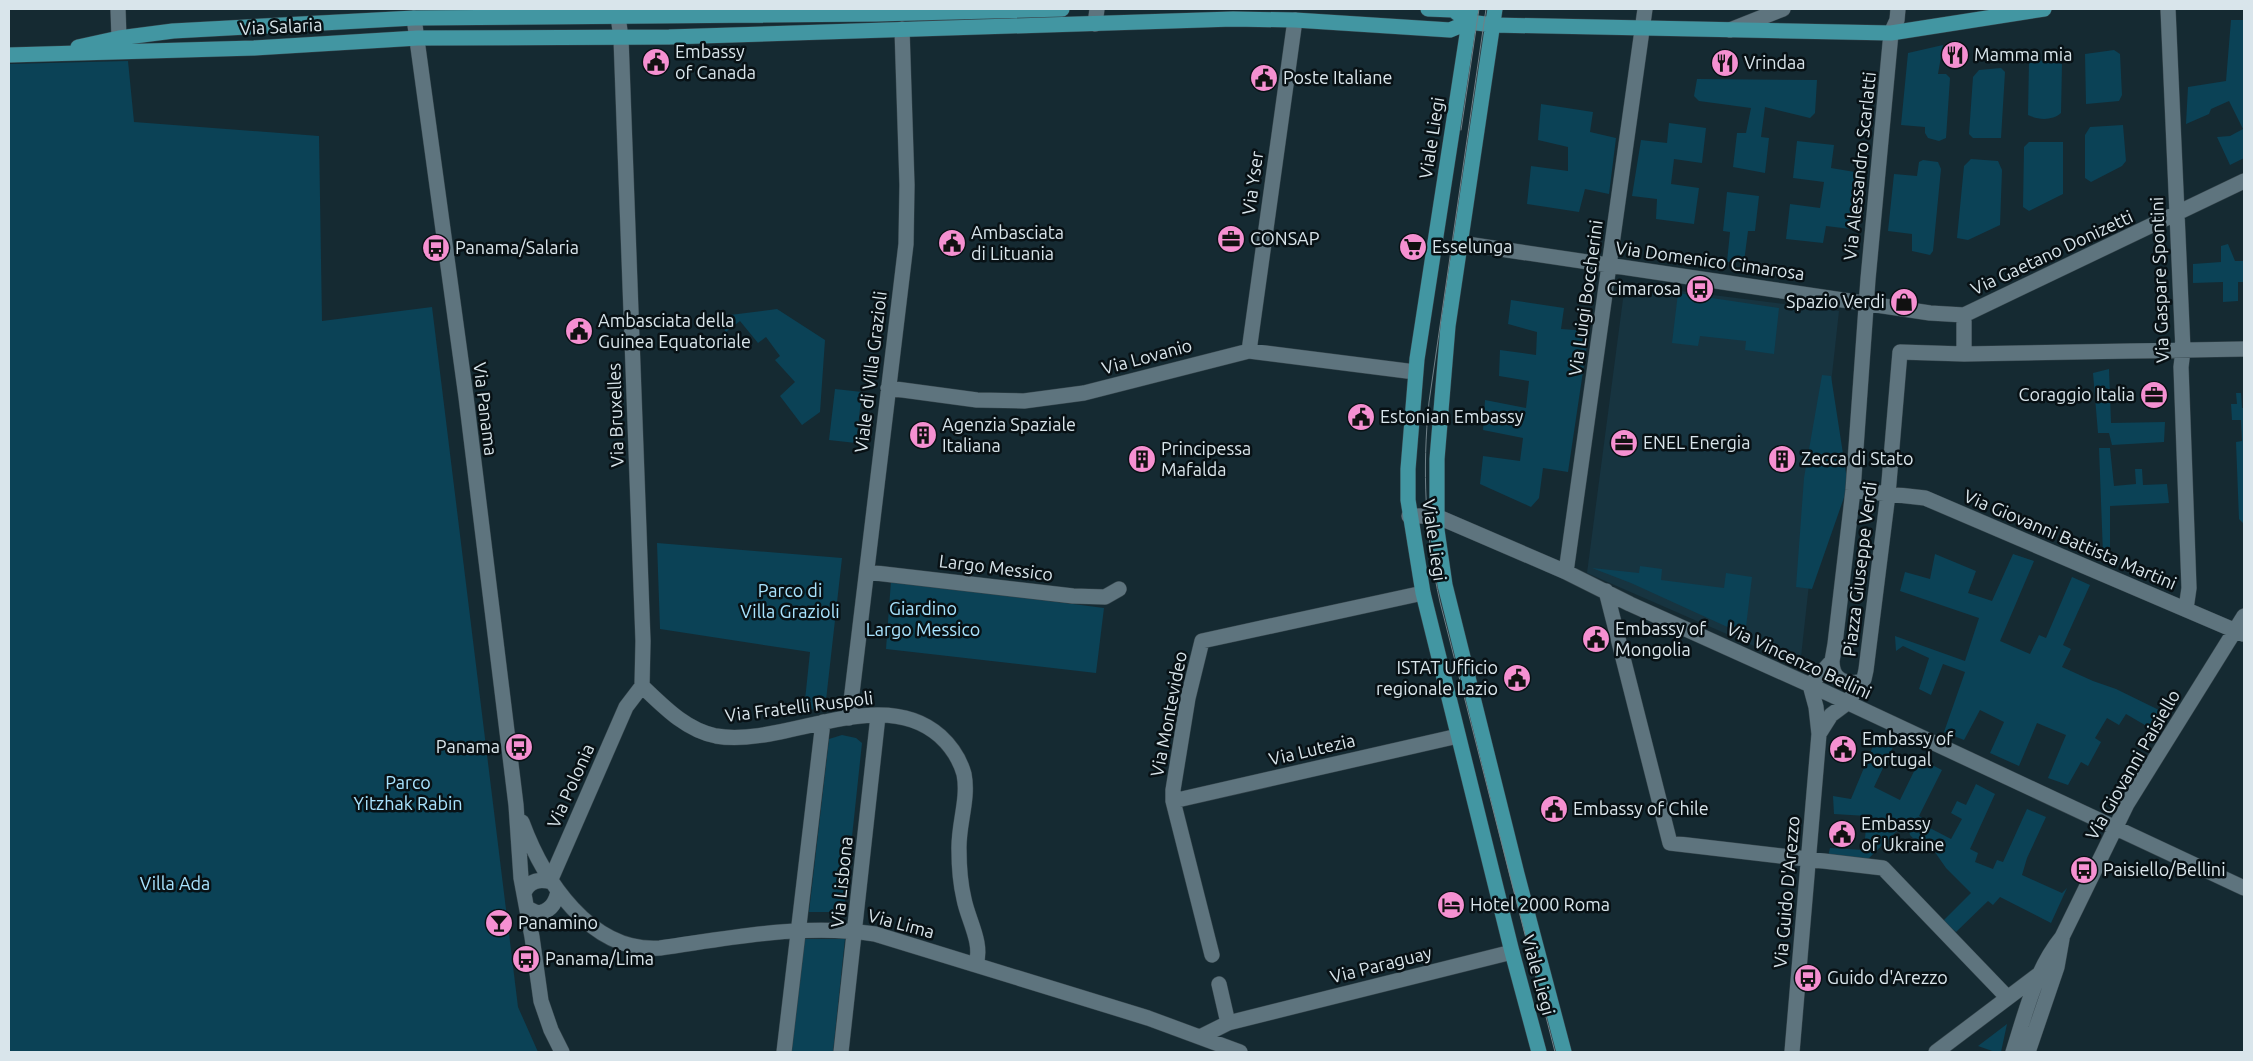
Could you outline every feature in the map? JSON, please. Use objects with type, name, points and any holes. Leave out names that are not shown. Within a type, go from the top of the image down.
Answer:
[{"type":"main road","name":"Via Salaria","points":[[62,52],[119,38],[197,29],[371,22],[419,14],[758,12],[876,14],[1062,9]]},
{"type":"main road","name":"Via Salaria","points":[[1428,9],[1453,10],[1493,25],[1892,33],[2044,9]]},
{"type":"main road","name":"Viale Liegi","points":[[1495,9],[1448,326],[1437,459],[1436,516],[1444,585],[1564,1052]]},
{"type":"main road","name":"Via Salaria","points":[[9,55],[254,48],[418,38],[621,38],[754,33],[850,32],[1096,16],[1295,20],[1450,30],[1470,16]]},
{"type":"main road","name":"Viale Liegi","points":[[1470,16],[1415,372],[1408,469],[1409,516],[1423,593],[1512,952],[1540,1052]]},
{"type":"street","points":[[118,9],[119,38]]},
{"type":"street","points":[[371,22],[383,9]]},
{"type":"street","points":[[401,9],[419,14]]},
{"type":"street","name":"Via Luigi Boccherini","points":[[1566,572],[1645,9]]},
{"type":"street","points":[[1730,30],[1783,9]]},
{"type":"street","name":"Via Alessandro Scarlatti","points":[[1866,303],[1892,33],[1897,20],[1898,9]]},
{"type":"street","name":"Via Gaspare Spontini","points":[[2168,9],[2183,350],[2181,367],[2190,588],[2186,609]]},
{"type":"street","points":[[754,33],[758,12]]},
{"type":"street","points":[[618,13],[621,38]]},
{"type":"street","name":"Via Panama","points":[[419,14],[418,38],[466,397],[516,805]]},
{"type":"street","name":"Via Yser","points":[[1249,351],[1295,20]]},
{"type":"street","name":"Viale di Villa Grazioli","points":[[850,718],[906,244],[908,209],[902,29]]},
{"type":"street","name":"Via Bruxelles","points":[[621,38],[643,641],[642,686]]},
{"type":"street","name":"Via Gaetano Donizetti","points":[[1866,303],[1930,313],[1964,315],[2244,181]]},
{"type":"street","name":"Via Domenico Cimarosa","points":[[1460,243],[1866,303]]},
{"type":"street","name":"Piazza Giuseppe Verdi","points":[[1861,682],[1847,683],[1838,679],[1834,673],[1832,661],[1854,490],[1866,303]]},
{"type":"street","points":[[1964,315],[1964,354],[2244,349]]},
{"type":"street","name":"Via Lovanio","points":[[888,388],[977,400],[1024,401],[1084,393],[1249,351],[1415,372]]},
{"type":"street","name":"Piazza Giuseppe Verdi","points":[[1847,703],[1865,676],[1868,662],[1888,494],[1900,352],[1964,354]]},
{"type":"street","name":"Via Giovanni Battista Martini","points":[[1854,490],[1925,498],[2240,633]]},
{"type":"street","name":"Via Vincenzo Bellini","points":[[1409,516],[1436,516],[1566,572],[2244,888]]},
{"type":"street","name":"Largo Messico","points":[[867,572],[1073,596],[1105,597],[1120,589]]},
{"type":"street","points":[[1606,591],[1670,843],[1882,868],[2007,997]]},
{"type":"street","name":"Via Montevideo","points":[[1212,955],[1173,801],[1176,760],[1202,641],[1423,593]]},
{"type":"street","name":"Via Giovanni Paisiello","points":[[2013,1052],[2038,975],[2049,954],[2062,937],[2127,804],[2240,633],[2244,616]]},
{"type":"street","name":"Piazza Giuseppe Verdi","points":[[1810,685],[1832,661]]},
{"type":"street","name":"Via Guido D'Arezzo","points":[[1792,1052],[1819,734],[1816,707],[1810,685]]},
{"type":"street","name":"Via Fratelli Ruspoli","points":[[642,686],[665,708],[689,725],[716,736],[747,736],[823,722],[878,716],[902,717],[925,725],[944,740],[961,765],[965,787],[959,846],[960,876],[966,908],[978,946],[976,964]]},
{"type":"street","name":"Via Polonia","points":[[554,884],[626,707],[642,686]]},
{"type":"street","name":"Via Guido D'Arezzo","points":[[1819,734],[1830,715],[1847,703]]},
{"type":"street","name":"Via Lisbona","points":[[842,1052],[878,716]]},
{"type":"street","points":[[784,1052],[823,722]]},
{"type":"street","name":"Via Lutezia","points":[[1173,801],[1458,736]]},
{"type":"street","points":[[516,805],[524,893],[534,910],[532,938],[544,1012],[562,1052]]},
{"type":"street","name":"Via Lima","points":[[516,805],[529,841],[554,884],[579,914],[601,931],[623,944],[641,948],[660,948],[798,930],[855,931],[875,934],[1148,1018],[1240,1052]]},
{"type":"street","points":[[524,893],[528,885],[539,880],[554,884],[556,902],[552,907],[534,910]]},
{"type":"street","name":"Via Giovanni Paisiello","points":[[2028,1052],[2057,967],[2062,937]]},
{"type":"street","name":"Via Paraguay","points":[[1200,1037],[1228,1022],[1512,952]]},
{"type":"street","points":[[1936,1052],[2038,975]]},
{"type":"street","points":[[1219,984],[1228,1022]]},
{"type":"shaded area","points":[[1625,284],[1839,311],[1800,666],[1587,573]]},
{"type":"green space","points":[[2231,20],[2244,20],[2244,158],[2230,165],[2217,137],[2230,136],[2243,129],[2229,101],[2211,109],[2209,114],[2186,124],[2188,87],[2226,81]]},
{"type":"green space","points":[[1943,45],[1938,74],[1946,74],[1950,78],[1946,138],[1939,141],[1928,138],[1925,133],[1925,127],[1901,125],[1908,53]]},
{"type":"green space","points":[[2114,50],[2120,54],[2122,95],[2119,101],[2086,104],[2085,54]]},
{"type":"green space","points":[[2057,60],[2062,64],[2061,113],[2045,119],[2028,115],[2029,61]]},
{"type":"green space","name":"Villa Ada","points":[[128,61],[134,122],[319,136],[322,321],[432,307],[518,1007],[538,1052],[9,1052],[9,64]]},
{"type":"green space","points":[[2001,68],[2005,72],[2001,138],[1973,138],[1969,134],[1973,77],[1979,70]]},
{"type":"green space","points":[[1697,79],[1817,80],[1815,113],[1810,118],[1765,107],[1761,137],[1769,138],[1765,173],[1733,167],[1737,133],[1746,133],[1751,108],[1699,101],[1694,96]]},
{"type":"green space","points":[[1541,104],[1593,112],[1590,132],[1616,138],[1609,194],[1585,189],[1579,212],[1527,204],[1531,166],[1568,171],[1568,147],[1538,140]]},
{"type":"green space","points":[[1669,123],[1706,128],[1702,163],[1674,159],[1671,184],[1699,188],[1694,224],[1656,219],[1657,199],[1632,196],[1641,140],[1667,143]]},
{"type":"green space","points":[[2123,125],[2126,161],[2122,166],[2091,182],[2085,178],[2085,135],[2090,127]]},
{"type":"green space","points":[[1797,141],[1834,145],[1831,168],[1855,172],[1851,229],[1826,226],[1823,243],[1786,239],[1790,204],[1820,208],[1824,182],[1793,178]]},
{"type":"green space","points":[[2029,142],[2063,142],[2063,194],[2029,211],[2023,207],[2024,147]]},
{"type":"green space","points":[[1971,159],[1998,161],[2002,170],[2000,225],[1968,240],[1957,238],[1964,166]]},
{"type":"green space","points":[[1923,160],[1938,162],[1941,169],[1933,251],[1930,255],[1912,251],[1912,234],[1888,231],[1894,174],[1917,176],[1919,162]]},
{"type":"green space","points":[[1727,192],[1759,196],[1755,231],[1748,231],[1744,262],[1727,262],[1730,232],[1723,231]]},
{"type":"green space","points":[[2228,244],[2235,261],[2244,261],[2244,282],[2238,282],[2238,301],[2223,302],[2223,282],[2193,283],[2193,264],[2221,262],[2221,246]]},
{"type":"green space","points":[[1678,293],[1779,308],[1774,354],[1745,350],[1746,341],[1700,336],[1698,346],[1672,343]]},
{"type":"green space","points":[[1511,300],[1564,308],[1561,329],[1589,331],[1568,472],[1543,468],[1539,498],[1531,507],[1480,484],[1483,456],[1520,461],[1523,438],[1483,430],[1485,400],[1526,408],[1529,381],[1499,376],[1500,350],[1536,355],[1537,332],[1508,324]]},
{"type":"green space","points":[[777,309],[825,340],[820,412],[802,425],[780,396],[795,382],[775,360],[780,356],[766,337],[758,343],[740,321],[726,332],[714,317]]},
{"type":"green space","points":[[2109,369],[2111,423],[2165,422],[2164,442],[2112,445],[2109,433],[2098,433],[2093,373]]},
{"type":"green space","points":[[1822,375],[1831,376],[1848,486],[1812,589],[1796,587],[1804,478]]},
{"type":"green space","points":[[835,389],[862,392],[856,443],[829,440]]},
{"type":"green space","points":[[2236,393],[2241,393],[2242,408],[2244,408],[2244,524],[2239,519],[2236,442],[2242,441],[2241,420],[2232,420],[2231,404],[2237,404]]},
{"type":"green space","points":[[2099,448],[2110,448],[2114,486],[2136,484],[2135,469],[2142,469],[2143,485],[2167,484],[2169,503],[2110,506],[2110,558],[2103,554]]},
{"type":"green space","name":"Parco di Villa Grazioli","points":[[657,543],[842,558],[825,709],[804,710],[810,652],[660,629]]},
{"type":"green space","points":[[1935,554],[1976,571],[1968,593],[1992,601],[2013,554],[2034,561],[2000,641],[2030,654],[2039,635],[2046,638],[2072,577],[2090,585],[2063,645],[2071,649],[2062,667],[2116,689],[2161,711],[2150,728],[2126,714],[2119,725],[2107,718],[2095,738],[2101,742],[2088,766],[2081,762],[2068,785],[2048,778],[2066,735],[2037,723],[2019,766],[1990,753],[2004,722],[1980,710],[1964,740],[1944,732],[1965,672],[1943,664],[1931,695],[1919,689],[1929,658],[1903,646],[1896,651],[1895,636],[1965,661],[1979,618],[1900,591],[1905,572],[1930,579]]},
{"type":"green space","points":[[1640,566],[1662,569],[1661,580],[1724,588],[1726,573],[1752,577],[1745,635],[1631,583],[1592,568],[1639,573]]},
{"type":"green space","name":"Giardino Largo Messico","points":[[891,581],[1104,608],[1096,673],[886,649]]},
{"type":"green space","points":[[842,735],[856,738],[862,743],[844,912],[809,912],[829,739]]},
{"type":"green space","points":[[1876,739],[1893,747],[1874,787],[1900,800],[1920,759],[1942,770],[1919,816],[1928,821],[1926,826],[1951,839],[1962,819],[1951,813],[1957,801],[1966,805],[1976,784],[1995,794],[1970,849],[1978,853],[1975,862],[1993,869],[1997,860],[2003,862],[2027,809],[2046,817],[2027,858],[2022,875],[2062,893],[2067,888],[2051,923],[2000,897],[1993,905],[1988,901],[1956,932],[1943,921],[1971,893],[1946,868],[1930,845],[1925,851],[1910,835],[1907,821],[1866,861],[1828,856],[1830,848],[1864,850],[1867,816],[1834,814],[1833,796],[1851,799]]},
{"type":"green space","points":[[804,939],[845,939],[833,1052],[791,1052]]},
{"type":"green space","points":[[2007,1024],[2001,1052],[1995,1052],[1978,1046]]},
{"type":"tram line","points":[[1461,130],[1479,9]]},
{"type":"tram line","points":[[1486,9],[1429,402],[1425,477],[1426,502],[1431,552],[1440,602],[1555,1052]]},
{"type":"place","name":"Mamma mia","points":[[1955,55]]},
{"type":"place","name":"Embassy of Canada","points":[[656,62]]},
{"type":"place","name":"Vrindaa","points":[[1725,63]]},
{"type":"place","name":"Poste Italiane","points":[[1264,78]]},
{"type":"place","name":"CONSAP","points":[[1231,239]]},
{"type":"place","name":"Ambasciata di Lituania","points":[[952,243]]},
{"type":"place","name":"Esselunga","points":[[1413,247]]},
{"type":"place","name":"Panama/Salaria","points":[[436,248]]},
{"type":"place","name":"Cimarosa","points":[[1700,289]]},
{"type":"place","name":"Spazio Verdi","points":[[1904,302]]},
{"type":"place","name":"Ambasciata della Guinea Equatoriale","points":[[579,331]]},
{"type":"place","name":"Coraggio Italia","points":[[2154,395]]},
{"type":"place","name":"Estonian Embassy","points":[[1361,417]]},
{"type":"place","name":"Agenzia Spaziale Italiana","points":[[923,435]]},
{"type":"place","name":"ENEL Energia","points":[[1624,443]]},
{"type":"place","name":"Principessa Mafalda","points":[[1142,459]]},
{"type":"place","name":"Zecca di Stato","points":[[1782,459]]},
{"type":"place","name":"Embassy of Mongolia","points":[[1596,639]]},
{"type":"place","name":"ISTAT Ufficio regionale Lazio","points":[[1517,678]]},
{"type":"place","name":"Panama","points":[[519,747]]},
{"type":"place","name":"Embassy of Portugal","points":[[1843,749]]},
{"type":"place","name":"Embassy of Chile","points":[[1554,809]]},
{"type":"place","name":"Embassy of Ukraine","points":[[1842,834]]},
{"type":"place","name":"Paisiello/Bellini","points":[[2084,870]]},
{"type":"place","name":"Hotel 2000 Roma","points":[[1451,905]]},
{"type":"place","name":"Panamino","points":[[499,923]]},
{"type":"place","name":"Panama/Lima","points":[[526,959]]},
{"type":"place","name":"Guido d'Arezzo","points":[[1808,978]]},
{"type":"park label","name":"Parco Yitzhak Rabin","points":[[408,793]]}]
